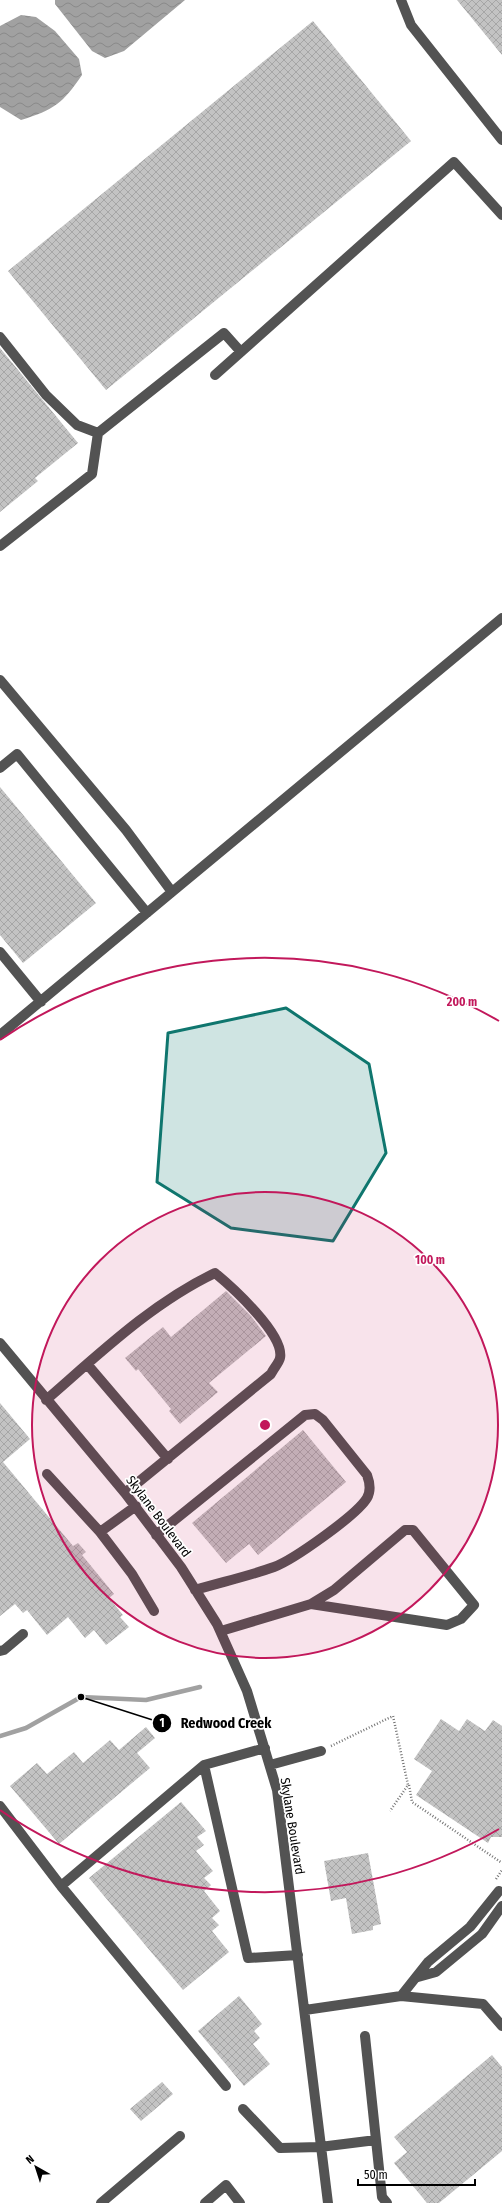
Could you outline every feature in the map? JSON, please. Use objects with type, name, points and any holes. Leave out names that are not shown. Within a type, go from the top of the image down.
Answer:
[{"type":"street","points":[[401,0],[411,25],[502,140]]},
{"type":"street","points":[[215,375],[454,162],[502,215]]},
{"type":"street","points":[[0,546],[92,474],[98,433],[224,333],[241,352]]},
{"type":"street","points":[[0,337],[52,400],[77,425],[98,433]]},
{"type":"street","points":[[0,1035],[502,618]]},
{"type":"street","points":[[0,680],[126,830],[172,892]]},
{"type":"street","points":[[0,768],[17,754],[147,914]]},
{"type":"street","points":[[0,952],[41,1002]]},
{"type":"street","points":[[46,1400],[130,1328],[188,1286],[215,1274],[236,1290],[278,1342],[280,1358],[271,1374],[125,1493]]},
{"type":"street","name":"Skylane Boulevard","points":[[0,1343],[136,1506],[181,1567],[221,1631],[247,1691],[278,1790],[320,2147],[328,2203]]},
{"type":"street","points":[[87,1364],[168,1459]]},
{"type":"street","points":[[156,1535],[305,1415],[315,1414],[323,1420],[367,1475],[371,1486],[367,1498],[358,1508],[296,1557],[274,1567],[196,1590]]},
{"type":"street","points":[[47,1474],[100,1532],[132,1574],[154,1611]]},
{"type":"street","points":[[100,1532],[136,1506]]},
{"type":"street","points":[[221,1631],[311,1604],[334,1590],[405,1530],[413,1530],[474,1605],[473,1609],[461,1619],[447,1624],[311,1604]]},
{"type":"street","points":[[0,1651],[4,1650],[23,1634]]},
{"type":"street","points":[[61,1886],[204,1765],[265,1748]]},
{"type":"street","points":[[270,1765],[321,1751]]},
{"type":"street","points":[[204,1765],[248,1958],[298,1955]]},
{"type":"street","points":[[0,1806],[61,1886],[226,2086]]},
{"type":"street","points":[[401,1996],[418,1977],[428,1962],[470,1927],[499,1891]]},
{"type":"street","points":[[418,1977],[436,1972],[482,1934],[502,1906]]},
{"type":"street","points":[[305,2010],[401,1996],[483,2004],[502,2026]]},
{"type":"street","points":[[365,2036],[382,2197],[387,2203]]},
{"type":"street","points":[[243,2109],[280,2148],[320,2147],[376,2140]]},
{"type":"street","points":[[101,2203],[180,2136]]},
{"type":"street","points":[[205,2203],[226,2185],[240,2203]]},
{"type":"path","points":[[321,1751],[393,1716],[412,1802],[502,1863]]},
{"type":"path","points":[[390,1811],[408,1785]]},
{"type":"highlighted area","points":[[286,1008],[369,1064],[386,1153],[333,1241],[231,1228],[157,1182],[168,1033]]},
{"type":"water","points":[[55,0],[185,0],[124,51],[105,58],[92,51],[55,4]]},
{"type":"water","points":[[21,15],[36,17],[55,31],[79,59],[82,75],[63,99],[57,104],[42,113],[21,120],[0,107],[0,26]]},
{"type":"building","points":[[457,0],[502,0],[502,55]]},
{"type":"building","points":[[313,21],[411,141],[106,390],[8,271]]},
{"type":"building","points":[[0,348],[78,443],[35,478],[38,481],[0,512]]},
{"type":"building","points":[[0,787],[96,903],[23,963],[0,935]]},
{"type":"building","points":[[226,1291],[251,1316],[266,1336],[209,1383],[218,1392],[180,1424],[169,1411],[171,1409],[138,1369],[136,1371],[125,1358],[163,1327],[171,1337]]},
{"type":"building","points":[[0,1403],[30,1439],[3,1462],[73,1546],[78,1543],[86,1552],[82,1555],[114,1594],[109,1598],[123,1615],[120,1617],[129,1627],[106,1645],[94,1630],[85,1638],[68,1617],[47,1635],[27,1610],[23,1613],[15,1604],[0,1616]]},
{"type":"building","points":[[303,1430],[346,1482],[258,1555],[249,1544],[226,1563],[192,1523]]},
{"type":"building","points":[[441,1719],[459,1731],[467,1719],[485,1731],[493,1720],[502,1726],[502,1837],[491,1837],[488,1843],[416,1795],[432,1771],[414,1759]]},
{"type":"building","points":[[146,1727],[155,1738],[137,1753],[150,1768],[59,1844],[10,1786],[37,1763],[47,1774],[74,1752],[83,1763],[110,1740],[119,1750]]},
{"type":"building","points":[[181,1802],[206,1831],[197,1837],[204,1845],[196,1851],[213,1871],[204,1878],[211,1885],[204,1891],[220,1911],[212,1918],[219,1925],[212,1931],[229,1952],[183,1990],[89,1878]]},
{"type":"building","points":[[368,1853],[381,1924],[373,1926],[373,1930],[352,1934],[346,1898],[331,1901],[324,1861]]},
{"type":"building","points":[[239,1996],[262,2024],[254,2031],[260,2038],[253,2044],[270,2064],[244,2086],[198,2031]]},
{"type":"building","points":[[492,2055],[502,2067],[502,2151],[439,2203],[427,2203],[394,2163],[407,2152],[394,2137]]},
{"type":"building","points":[[162,2082],[173,2094],[141,2121],[130,2109]]},
{"type":"waterway","points":[[0,1736],[26,1728],[81,1697],[146,1700],[200,1687]]},
{"type":"place","name":"Redwood Creek","points":[[81,1697]]}]
